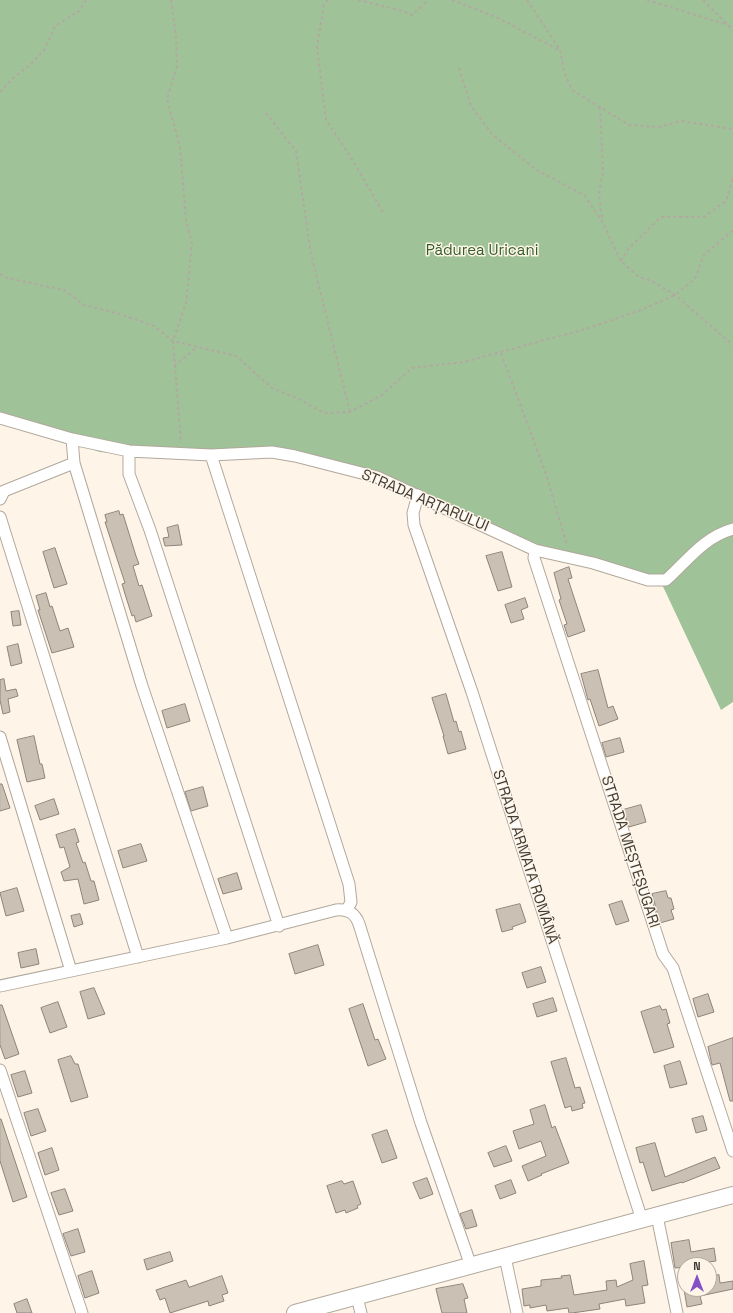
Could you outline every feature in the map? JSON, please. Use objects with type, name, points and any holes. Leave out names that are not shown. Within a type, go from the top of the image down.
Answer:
[{"type":"main road","points":[[298,1312],[504,1258],[733,1195]]},
{"type":"street","name":"STRADA ARȚARULUI","points":[[0,418],[72,439],[129,451],[211,455],[272,452],[284,453],[377,477],[536,550],[570,557],[641,578],[663,581],[680,567],[696,549],[712,537],[733,528]]},
{"type":"street","points":[[72,439],[74,463],[142,686],[227,938]]},
{"type":"street","points":[[129,451],[129,474],[150,530],[279,926]]},
{"type":"street","points":[[211,455],[349,884],[351,902],[347,910]]},
{"type":"street","points":[[0,499],[4,491],[74,463]]},
{"type":"street","name":"STRADA ARMATA ROMÂNĂ","points":[[418,495],[413,513],[414,525],[650,1218],[677,1313]]},
{"type":"street","points":[[0,517],[138,956]]},
{"type":"street","name":"STRADA MEȘTEȘUGARI","points":[[536,550],[534,558],[624,836],[663,954],[673,968],[733,1151]]},
{"type":"street","points":[[0,737],[71,971]]},
{"type":"street","points":[[0,986],[227,938],[279,926],[336,910],[347,910],[356,917],[360,924],[421,1123],[471,1266]]},
{"type":"street","points":[[0,1070],[82,1313]]},
{"type":"street","points":[[504,1258],[517,1313]]},
{"type":"street","points":[[357,1297],[361,1313]]},
{"type":"path","points":[[0,92],[41,53],[55,26],[79,11],[86,0]]},
{"type":"path","points":[[171,0],[176,36],[177,67],[167,99],[180,147],[186,220],[192,243],[186,303],[172,341],[182,454]]},
{"type":"path","points":[[328,0],[324,4],[317,47],[326,120],[347,151],[384,214]]},
{"type":"path","points":[[358,0],[404,11],[412,15],[428,0]]},
{"type":"path","points":[[452,0],[496,17],[560,50]]},
{"type":"path","points":[[527,0],[560,50],[564,71],[572,90],[629,125],[658,128],[681,121],[733,129]]},
{"type":"path","points":[[647,0],[728,25]]},
{"type":"path","points":[[703,0],[733,30]]},
{"type":"path","points":[[459,68],[471,106],[492,134],[536,169],[584,195],[602,221],[622,261],[639,277],[652,280],[675,295],[733,345]]},
{"type":"path","points":[[600,106],[603,172],[599,193],[602,221]]},
{"type":"path","points":[[266,113],[296,151],[311,254],[350,412]]},
{"type":"path","points":[[622,261],[628,249],[661,217],[704,217],[726,201],[733,178]]},
{"type":"path","points":[[0,274],[7,278],[64,290],[84,305],[154,326],[172,341],[236,356],[272,388],[297,398],[324,413],[350,412],[382,395],[412,368],[464,362],[501,353],[589,328],[641,310],[675,295],[695,279],[704,255],[733,230]]},
{"type":"path","points":[[174,366],[197,346]]},
{"type":"path","points":[[501,353],[546,474],[570,557]]},
{"type":"green space","name":"Pădurea Uricani","points":[[0,0],[733,0],[733,702],[721,710],[659,578],[541,548],[419,493],[272,455],[207,460],[100,452],[0,420]]},
{"type":"building","points":[[119,511],[120,515],[123,514],[139,564],[133,566],[139,586],[142,585],[152,616],[136,622],[134,615],[132,616],[125,594],[122,584],[125,583],[105,522],[107,522],[105,515]]},
{"type":"building","points":[[178,525],[182,545],[165,546],[163,538],[169,537],[167,528]]},
{"type":"building","points":[[55,548],[67,584],[54,588],[43,552]]},
{"type":"building","points":[[502,552],[512,587],[498,591],[486,556]]},
{"type":"building","points":[[569,567],[572,578],[568,579],[585,631],[568,637],[564,625],[567,624],[559,600],[561,599],[554,573]]},
{"type":"building","points":[[46,593],[60,631],[68,628],[74,647],[52,653],[38,610],[40,610],[36,596]]},
{"type":"building","points":[[525,598],[528,607],[521,610],[524,619],[511,623],[505,605]]},
{"type":"building","points":[[19,611],[21,625],[13,626],[11,612]]},
{"type":"building","points":[[18,644],[22,663],[11,666],[7,647]]},
{"type":"building","points":[[598,670],[608,708],[613,706],[618,719],[599,726],[590,699],[588,700],[581,674]]},
{"type":"building","points":[[4,679],[6,691],[16,689],[18,696],[8,699],[10,712],[3,714],[0,700],[0,680]]},
{"type":"building","points":[[446,694],[454,722],[456,721],[459,732],[461,731],[466,749],[448,754],[432,698]]},
{"type":"building","points":[[185,704],[190,721],[167,728],[162,711]]},
{"type":"building","points":[[34,736],[40,764],[42,764],[45,778],[27,782],[17,740]]},
{"type":"building","points":[[620,738],[624,752],[606,757],[602,743]]},
{"type":"building","points":[[0,784],[2,784],[10,808],[0,811]]},
{"type":"building","points":[[203,787],[208,806],[191,811],[185,792]]},
{"type":"building","points":[[54,799],[59,814],[40,820],[35,806]]},
{"type":"building","points":[[641,805],[646,822],[629,827],[623,810]]},
{"type":"building","points":[[75,829],[79,842],[76,843],[83,863],[85,862],[91,881],[94,881],[99,900],[84,904],[78,879],[64,881],[61,872],[70,867],[64,847],[60,848],[56,835]]},
{"type":"building","points":[[141,844],[147,861],[123,868],[118,851]]},
{"type":"building","points":[[237,873],[242,889],[223,894],[218,879]]},
{"type":"building","points":[[17,888],[24,911],[6,916],[0,893]]},
{"type":"building","points":[[666,891],[668,898],[671,898],[674,909],[671,910],[674,919],[660,923],[652,894]]},
{"type":"building","points":[[622,901],[629,921],[616,925],[609,905]]},
{"type":"building","points":[[520,904],[526,922],[512,927],[513,929],[502,932],[496,910]]},
{"type":"building","points":[[80,914],[83,924],[74,927],[71,916]]},
{"type":"building","points":[[318,945],[324,965],[295,974],[289,954]]},
{"type":"building","points":[[36,949],[39,964],[21,968],[18,953]]},
{"type":"building","points":[[541,967],[546,982],[527,988],[522,973]]},
{"type":"building","points":[[94,988],[105,1014],[88,1019],[80,992]]},
{"type":"building","points":[[708,994],[714,1012],[698,1017],[693,999]]},
{"type":"building","points":[[553,998],[557,1011],[537,1017],[533,1004]]},
{"type":"building","points":[[58,1002],[67,1027],[50,1033],[41,1008]]},
{"type":"building","points":[[363,1004],[375,1040],[378,1039],[386,1059],[368,1066],[349,1009]]},
{"type":"building","points":[[0,1005],[2,1005],[19,1054],[5,1059],[0,1045]]},
{"type":"building","points":[[660,1006],[662,1010],[666,1009],[670,1023],[667,1024],[674,1047],[654,1053],[641,1012]]},
{"type":"building","points":[[733,1038],[733,1101],[730,1101],[720,1063],[712,1065],[708,1047]]},
{"type":"building","points":[[71,1056],[75,1064],[78,1064],[88,1097],[71,1102],[58,1060]]},
{"type":"building","points":[[566,1058],[575,1088],[580,1087],[585,1103],[582,1104],[583,1108],[572,1111],[571,1106],[565,1108],[551,1062]]},
{"type":"building","points":[[680,1061],[687,1084],[670,1088],[664,1066]]},
{"type":"building","points":[[25,1071],[32,1093],[18,1097],[11,1075]]},
{"type":"building","points":[[545,1105],[552,1128],[555,1126],[569,1163],[528,1181],[522,1166],[546,1156],[541,1141],[519,1149],[513,1131],[534,1124],[530,1110]]},
{"type":"building","points":[[38,1109],[46,1131],[31,1136],[24,1113]]},
{"type":"building","points":[[703,1116],[707,1130],[696,1133],[692,1119]]},
{"type":"building","points":[[0,1119],[27,1197],[13,1202],[0,1161]]},
{"type":"building","points":[[387,1130],[397,1158],[382,1163],[372,1135]]},
{"type":"building","points":[[655,1143],[665,1177],[715,1157],[720,1168],[682,1183],[652,1191],[643,1162],[640,1163],[636,1148]]},
{"type":"building","points":[[506,1146],[512,1161],[494,1167],[488,1153]]},
{"type":"building","points":[[52,1148],[59,1170],[45,1175],[38,1153]]},
{"type":"building","points":[[427,1178],[433,1194],[420,1199],[413,1183]]},
{"type":"building","points":[[511,1180],[516,1193],[500,1199],[495,1186]]},
{"type":"building","points":[[342,1181],[344,1184],[353,1181],[361,1204],[357,1206],[358,1208],[346,1213],[345,1210],[336,1213],[327,1186]]},
{"type":"building","points":[[65,1189],[73,1211],[59,1215],[51,1193]]},
{"type":"building","points":[[472,1210],[477,1226],[466,1229],[460,1214]]},
{"type":"building","points":[[78,1229],[85,1252],[71,1256],[63,1234]]},
{"type":"building","points":[[689,1240],[691,1252],[714,1248],[715,1257],[677,1257],[677,1268],[675,1268],[671,1243]]},
{"type":"building","points":[[170,1252],[173,1261],[147,1270],[144,1260]]},
{"type":"building","points":[[644,1261],[648,1285],[642,1286],[645,1303],[626,1306],[625,1299],[599,1304],[600,1309],[572,1313],[569,1313],[568,1308],[547,1311],[546,1305],[530,1308],[530,1305],[524,1306],[522,1289],[541,1286],[541,1280],[562,1278],[561,1276],[570,1275],[574,1295],[607,1290],[606,1281],[616,1280],[617,1287],[633,1280],[630,1264]]},
{"type":"building","points":[[92,1271],[99,1293],[85,1298],[78,1276]]},
{"type":"building","points":[[717,1275],[719,1275],[720,1283],[733,1281],[733,1289],[717,1292]]},
{"type":"building","points":[[222,1276],[228,1293],[222,1295],[224,1301],[209,1306],[208,1301],[170,1313],[165,1298],[160,1300],[156,1290],[186,1280],[189,1287]]},
{"type":"building","points":[[463,1284],[468,1298],[464,1299],[467,1313],[442,1313],[436,1289]]},
{"type":"building","points":[[685,1297],[700,1297],[702,1304],[687,1307]]},
{"type":"building","points":[[27,1299],[32,1313],[17,1313],[14,1304]]}]
